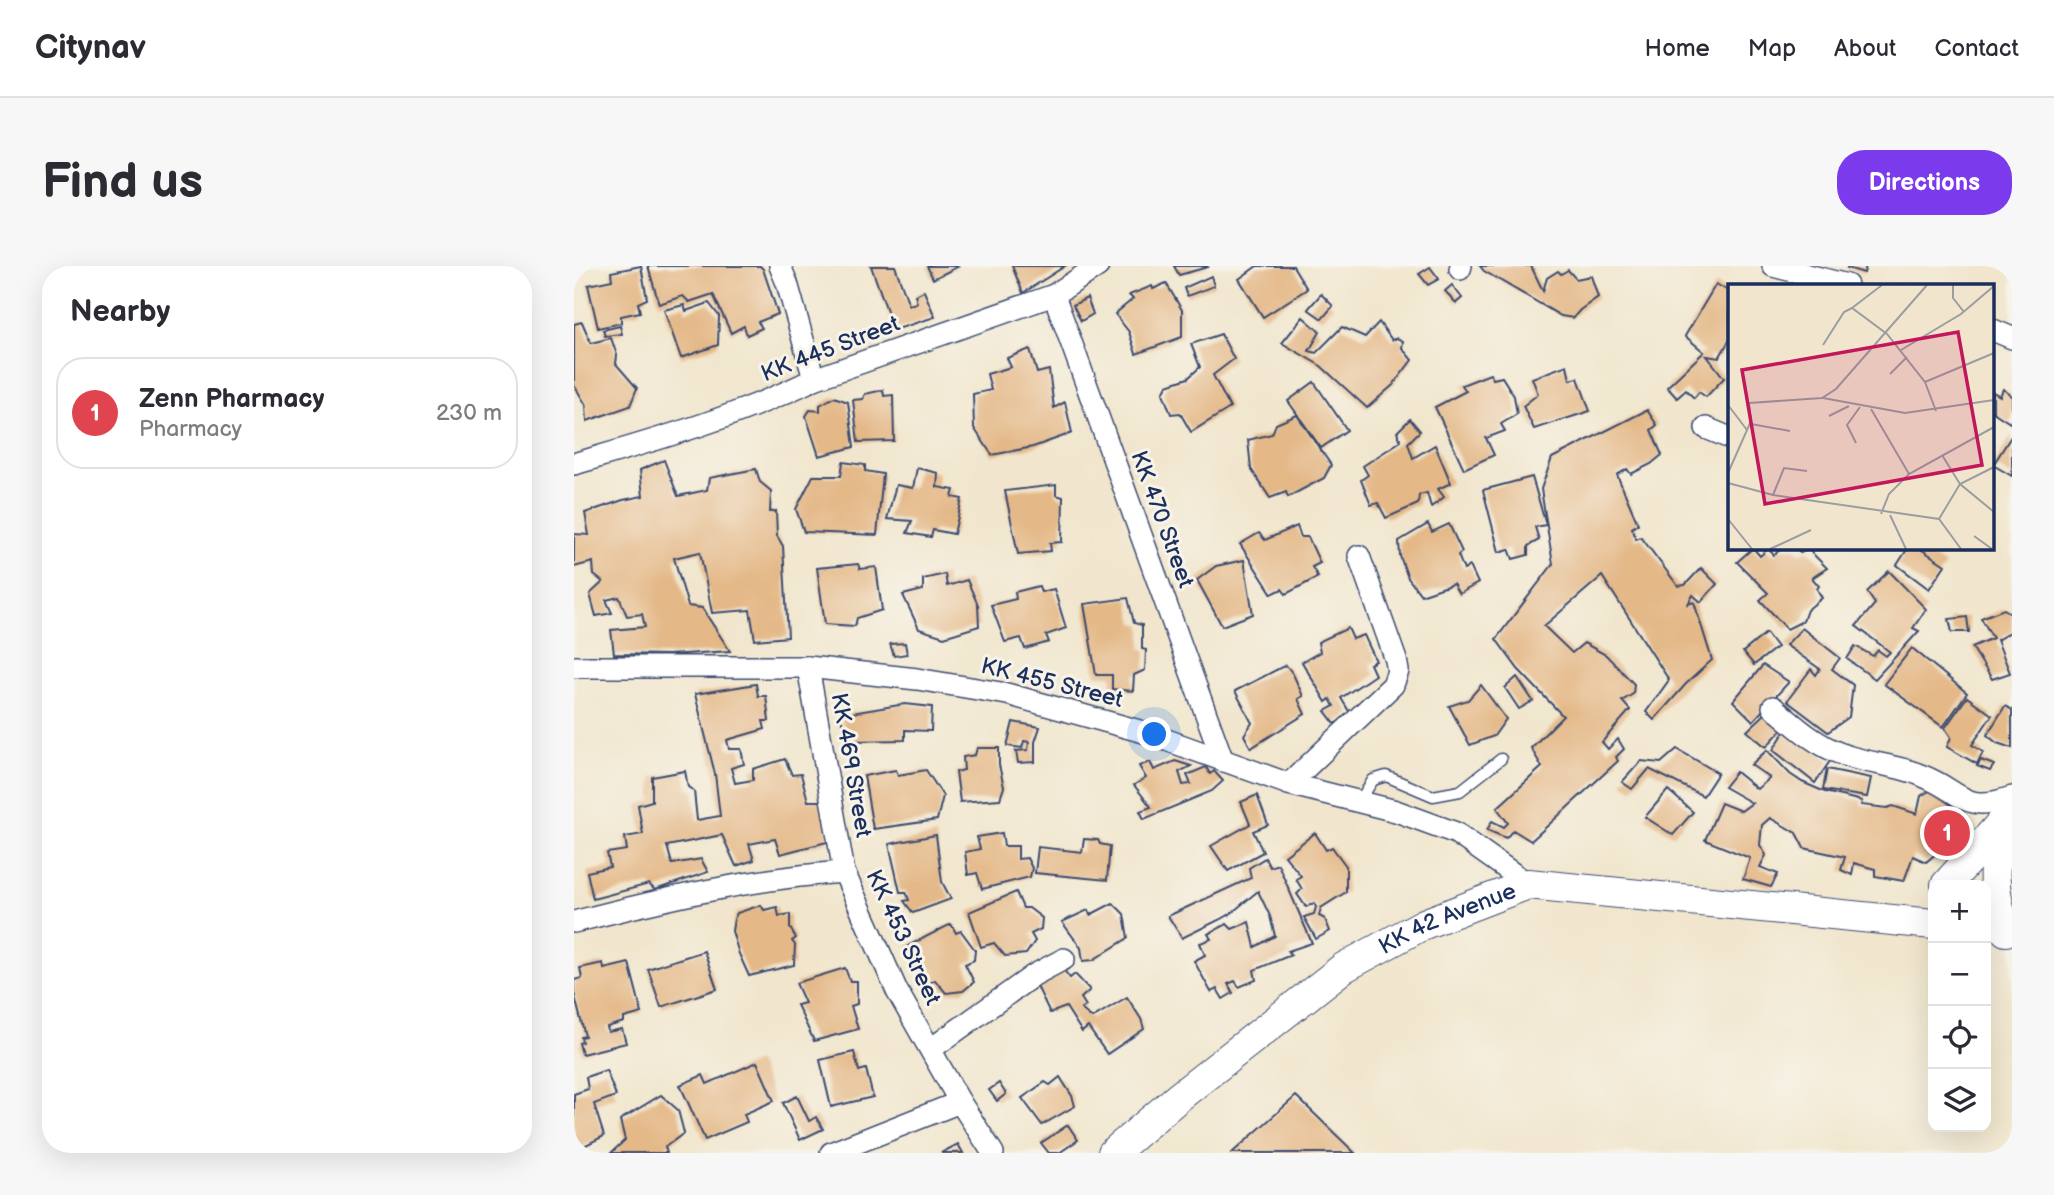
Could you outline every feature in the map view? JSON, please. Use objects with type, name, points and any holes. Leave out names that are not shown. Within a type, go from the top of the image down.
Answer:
[{"type":"main road","points":[[1950,880],[2012,807]]},
{"type":"main road","points":[[2004,926],[1995,902],[1994,872],[1998,848],[2012,807]]},
{"type":"main road","name":"KK 42 Avenue","points":[[1113,1153],[1180,1096],[1343,968],[1424,924],[1528,884],[1928,923]]},
{"type":"main road","points":[[1899,920],[1928,900]]},
{"type":"street","points":[[780,266],[788,283],[814,379]]},
{"type":"street","name":"KK 445 Street","points":[[574,464],[674,435],[777,397],[814,379],[1054,295],[1098,266]]},
{"type":"street","points":[[1773,266],[1843,284]]},
{"type":"street","name":"KK 470 Street","points":[[1054,295],[1223,761]]},
{"type":"street","points":[[1994,330],[2012,338]]},
{"type":"street","points":[[1706,428],[1728,437]]},
{"type":"street","points":[[1289,784],[1397,679],[1396,660],[1359,556]]},
{"type":"street","name":"KK 455 Street","points":[[574,667],[808,667],[916,679],[1007,694],[1147,733],[1289,784],[1396,811],[1456,833],[1528,884]]},
{"type":"street","name":"KK 469 Street","points":[[808,667],[844,872]]},
{"type":"street","points":[[1773,707],[1810,739],[1843,755],[1923,776],[1967,801],[1981,805],[2012,807]]},
{"type":"street","name":"KK 453 Street","points":[[574,922],[671,897],[791,875],[844,872],[897,992],[960,1102],[993,1153]]},
{"type":"street","points":[[931,1049],[1034,975],[1064,959]]},
{"type":"street","points":[[831,1153],[960,1102]]},
{"type":"lane","points":[[1359,802],[1373,780],[1386,776],[1433,796],[1460,791],[1501,759]]},
{"type":"building","points":[[641,266],[647,299],[638,303],[640,312],[621,316],[621,323],[598,328],[588,285],[612,280],[611,272]]},
{"type":"building","points":[[648,266],[760,266],[778,314],[758,322],[762,328],[747,335],[744,326],[731,333],[713,294],[689,302],[683,296],[659,304]]},
{"type":"building","points":[[871,266],[895,266],[909,305],[917,303],[915,295],[924,291],[935,317],[894,330]]},
{"type":"building","points":[[927,266],[959,266],[933,279]]},
{"type":"building","points":[[1012,266],[1065,266],[1023,293]]},
{"type":"building","points":[[1174,266],[1207,266],[1208,267],[1179,275]]},
{"type":"building","points":[[1257,266],[1293,266],[1307,289],[1263,317],[1239,279]]},
{"type":"building","points":[[1480,266],[1531,266],[1543,291],[1547,278],[1558,271],[1561,274],[1568,270],[1576,279],[1591,276],[1598,297],[1573,318],[1561,316],[1484,271]]},
{"type":"building","points":[[1866,266],[1864,273],[1847,268]]},
{"type":"building","points":[[1430,267],[1439,279],[1428,285],[1419,274]]},
{"type":"building","points":[[1211,276],[1214,286],[1187,296],[1184,288]]},
{"type":"building","points":[[1166,283],[1182,310],[1182,337],[1136,354],[1129,332],[1115,314],[1133,299],[1129,295]]},
{"type":"building","points":[[1716,284],[1728,291],[1728,342],[1719,358],[1707,356],[1724,378],[1706,397],[1699,392],[1694,398],[1686,390],[1677,398],[1667,387],[1704,352],[1685,336]]},
{"type":"building","points":[[1452,285],[1462,298],[1456,303],[1445,291]]},
{"type":"building","points":[[1321,294],[1333,306],[1322,319],[1308,309]]},
{"type":"building","points":[[1087,298],[1093,314],[1081,321],[1073,305]]},
{"type":"building","points":[[709,303],[719,316],[718,345],[681,358],[664,310],[684,305],[686,311]]},
{"type":"building","points":[[1303,317],[1320,332],[1309,351],[1316,353],[1342,327],[1365,337],[1379,322],[1392,340],[1397,338],[1403,341],[1402,348],[1412,360],[1393,385],[1367,408],[1321,366],[1282,343]]},
{"type":"building","points":[[582,322],[591,343],[611,338],[617,355],[616,364],[637,388],[630,406],[587,421],[586,405],[574,385],[574,324]]},
{"type":"building","points":[[620,326],[622,334],[605,336],[603,330]]},
{"type":"building","points":[[1221,334],[1234,359],[1213,375],[1230,408],[1191,432],[1180,413],[1171,414],[1163,393],[1167,385],[1188,378],[1200,367],[1191,344]]},
{"type":"building","points":[[1030,349],[1037,373],[1049,370],[1054,408],[1065,402],[1072,433],[1033,447],[992,455],[974,428],[973,394],[991,390],[987,374],[1011,367],[1007,358]]},
{"type":"building","points":[[1567,365],[1570,380],[1578,378],[1590,411],[1534,429],[1523,406],[1538,394],[1532,378]]},
{"type":"building","points":[[1490,374],[1493,379],[1502,377],[1514,396],[1517,414],[1501,424],[1505,431],[1486,438],[1494,455],[1464,469],[1435,407],[1466,391],[1462,385]]},
{"type":"building","points":[[1314,382],[1347,430],[1321,448],[1288,401]]},
{"type":"building","points":[[2003,389],[2012,396],[2010,423],[1994,413],[1994,393],[2000,396]]},
{"type":"building","points":[[883,390],[884,396],[893,395],[894,441],[858,442],[853,400],[863,399],[865,394]]},
{"type":"building","points":[[834,397],[848,402],[854,447],[819,456],[806,416],[810,410],[820,411],[820,405]]},
{"type":"building","points":[[1647,410],[1657,425],[1651,430],[1662,455],[1631,474],[1627,469],[1617,475],[1638,524],[1632,528],[1636,539],[1641,537],[1678,586],[1685,585],[1701,568],[1717,584],[1701,602],[1693,595],[1688,604],[1694,602],[1712,660],[1654,720],[1646,712],[1669,680],[1602,576],[1544,626],[1572,653],[1584,643],[1606,655],[1634,684],[1633,694],[1622,701],[1630,710],[1602,742],[1608,749],[1618,739],[1624,749],[1616,757],[1618,761],[1531,841],[1513,830],[1506,838],[1487,830],[1492,821],[1504,827],[1508,823],[1497,808],[1542,767],[1531,748],[1563,716],[1518,669],[1496,639],[1553,564],[1541,489],[1552,458]]},
{"type":"building","points":[[1297,415],[1331,465],[1324,478],[1288,497],[1286,492],[1270,498],[1251,469],[1248,440],[1272,434],[1276,424]]},
{"type":"building","points":[[1410,419],[1420,431],[1408,443],[1413,458],[1435,445],[1451,483],[1438,489],[1444,497],[1431,507],[1427,493],[1419,495],[1418,504],[1386,518],[1378,503],[1371,505],[1361,480],[1368,475],[1363,466],[1401,441],[1397,432]]},
{"type":"building","points":[[2012,435],[2012,476],[1994,463]]},
{"type":"building","points":[[664,460],[678,496],[707,490],[709,478],[756,469],[760,482],[771,491],[770,512],[776,511],[777,536],[783,546],[788,637],[755,640],[750,610],[712,613],[700,552],[674,558],[688,606],[702,608],[730,651],[668,655],[614,654],[611,630],[645,627],[642,614],[627,616],[619,597],[606,600],[612,613],[596,616],[590,594],[603,582],[594,575],[593,562],[574,567],[574,534],[589,535],[585,513],[643,496],[640,470]]},
{"type":"building","points":[[843,462],[865,465],[865,471],[883,474],[877,535],[804,532],[796,509],[813,476],[841,476]]},
{"type":"building","points":[[917,468],[938,473],[937,487],[954,490],[952,497],[962,499],[954,534],[933,530],[931,537],[907,533],[912,521],[887,519],[896,485],[913,488]]},
{"type":"building","points":[[1532,477],[1546,525],[1535,527],[1539,540],[1528,546],[1528,555],[1513,559],[1509,549],[1499,552],[1483,490]]},
{"type":"building","points":[[1056,485],[1056,495],[1063,497],[1062,542],[1050,543],[1051,551],[1018,554],[1005,491]]},
{"type":"building","points":[[1428,524],[1432,532],[1449,524],[1462,552],[1458,555],[1464,570],[1470,566],[1478,583],[1459,594],[1453,584],[1421,595],[1408,578],[1400,556],[1399,541]]},
{"type":"building","points":[[1297,526],[1301,537],[1308,537],[1320,563],[1312,567],[1318,577],[1286,594],[1282,589],[1272,594],[1240,544],[1259,533],[1265,540]]},
{"type":"building","points":[[1751,550],[1755,550],[1760,556],[1767,550],[1774,555],[1780,550],[1798,550],[1801,553],[1809,550],[1827,568],[1812,578],[1819,586],[1817,589],[1822,598],[1807,610],[1803,621],[1787,629],[1760,600],[1768,593],[1737,562]]},
{"type":"building","points":[[1907,550],[1922,550],[1945,565],[1929,589],[1897,565]]},
{"type":"building","points":[[1244,560],[1253,614],[1222,626],[1197,580],[1216,566]]},
{"type":"building","points":[[858,564],[860,569],[876,567],[882,610],[857,618],[855,626],[825,624],[817,568]]},
{"type":"building","points":[[1889,571],[1926,609],[1913,628],[1919,631],[1875,679],[1847,659],[1855,646],[1873,656],[1878,650],[1886,656],[1890,652],[1856,626],[1875,604],[1867,592]]},
{"type":"building","points":[[945,574],[947,586],[967,580],[978,605],[979,626],[944,637],[919,629],[903,595],[923,590],[923,579]]},
{"type":"building","points":[[1039,586],[1041,592],[1054,589],[1066,628],[1046,635],[1049,642],[1025,649],[1021,638],[1005,642],[991,605],[1016,599],[1015,592]]},
{"type":"building","points":[[1128,598],[1134,623],[1142,625],[1142,649],[1146,650],[1145,670],[1134,675],[1133,691],[1112,689],[1112,675],[1096,675],[1084,604]]},
{"type":"building","points":[[2004,609],[2012,614],[2012,631],[1997,640],[2010,673],[1992,679],[1972,647],[1993,638],[1981,618]]},
{"type":"building","points":[[1967,617],[1969,632],[1952,632],[1949,619]]},
{"type":"building","points":[[1348,628],[1353,639],[1364,635],[1376,661],[1370,664],[1375,675],[1341,698],[1350,713],[1335,724],[1325,711],[1334,706],[1330,699],[1326,702],[1302,662],[1320,652],[1318,642]]},
{"type":"building","points":[[1802,628],[1840,658],[1832,669],[1853,685],[1849,717],[1828,732],[1787,701],[1811,669],[1816,675],[1820,669],[1786,645]]},
{"type":"building","points":[[1766,633],[1777,647],[1754,665],[1743,652]]},
{"type":"building","points":[[905,643],[907,654],[894,656],[890,644]]},
{"type":"building","points":[[1912,648],[1967,693],[1943,727],[1884,684]]},
{"type":"building","points":[[1286,665],[1303,696],[1298,699],[1305,714],[1251,748],[1244,735],[1252,723],[1235,691]]},
{"type":"building","points":[[1763,665],[1789,682],[1753,721],[1733,701]]},
{"type":"building","points":[[1517,677],[1533,701],[1519,709],[1505,688]]},
{"type":"building","points":[[756,684],[758,696],[766,696],[769,721],[763,721],[765,729],[727,740],[729,749],[741,749],[744,764],[731,768],[735,783],[753,780],[753,769],[785,759],[792,775],[801,774],[808,801],[829,801],[827,842],[780,854],[775,839],[749,844],[754,860],[736,866],[722,835],[667,846],[672,864],[701,859],[708,872],[655,890],[649,884],[593,899],[587,872],[610,867],[607,853],[627,850],[625,837],[643,834],[638,805],[652,801],[652,777],[685,771],[688,787],[694,791],[697,820],[720,816],[715,774],[695,694]]},
{"type":"building","points":[[1481,685],[1506,719],[1494,736],[1470,745],[1449,706],[1468,700]]},
{"type":"building","points":[[1967,697],[1992,715],[1972,745],[1983,752],[1977,764],[1947,747],[1951,737],[1945,728]]},
{"type":"building","points":[[905,704],[932,707],[931,731],[905,730],[905,740],[848,741],[840,715]]},
{"type":"building","points":[[2005,706],[2012,710],[2012,748],[1997,743],[1987,735]]},
{"type":"building","points":[[1767,712],[1785,726],[1766,747],[1747,731]]},
{"type":"building","points":[[1013,722],[1040,727],[1035,742],[1035,762],[1018,763],[1016,751],[1028,750],[1029,742],[1024,741],[1022,748],[1007,746]]},
{"type":"building","points":[[1787,728],[1830,761],[1815,783],[1773,750]]},
{"type":"building","points":[[977,748],[999,748],[999,765],[1004,787],[1000,799],[960,802],[956,772],[964,770],[963,757],[975,755]]},
{"type":"building","points":[[1677,749],[1718,773],[1703,796],[1649,769],[1632,789],[1622,782],[1641,761],[1661,763]]},
{"type":"building","points":[[1767,750],[1790,774],[1802,782],[1825,792],[1862,801],[1861,805],[1887,808],[1893,806],[1917,814],[1921,796],[1929,791],[1940,794],[1965,815],[1944,847],[1926,862],[1913,856],[1904,881],[1875,876],[1875,869],[1854,863],[1852,875],[1841,870],[1845,857],[1804,848],[1796,833],[1770,818],[1762,825],[1760,845],[1766,855],[1760,867],[1778,874],[1771,887],[1743,879],[1750,858],[1705,840],[1721,803],[1741,811],[1752,803],[1724,787],[1736,772],[1757,789],[1770,778],[1751,765]]},
{"type":"building","points":[[1981,760],[1994,765],[1990,771],[1977,766]]},
{"type":"building","points":[[1175,761],[1191,766],[1179,772],[1183,785],[1191,784],[1187,775],[1206,767],[1210,774],[1214,771],[1223,781],[1212,791],[1144,819],[1140,811],[1151,807],[1134,785],[1146,778],[1139,766],[1150,762],[1154,770]]},
{"type":"building","points":[[1827,769],[1871,778],[1867,797],[1823,790]]},
{"type":"building","points":[[896,770],[898,775],[926,770],[943,796],[937,820],[873,829],[864,776]]},
{"type":"building","points":[[1668,790],[1693,812],[1673,835],[1645,817]]},
{"type":"building","points":[[1257,795],[1268,825],[1253,831],[1263,852],[1228,871],[1211,846],[1250,824],[1241,802]]},
{"type":"building","points":[[1002,833],[1004,846],[1018,846],[1018,859],[1027,858],[1032,868],[1030,877],[982,889],[977,873],[968,875],[965,852],[980,849],[977,837]]},
{"type":"building","points":[[1315,833],[1326,850],[1332,847],[1346,866],[1346,892],[1321,908],[1319,916],[1325,919],[1330,931],[1316,939],[1304,917],[1314,914],[1316,907],[1314,903],[1306,907],[1297,894],[1302,889],[1296,879],[1301,876],[1285,856]]},
{"type":"building","points":[[936,835],[942,882],[951,899],[913,913],[904,901],[909,900],[906,892],[900,892],[889,844]]},
{"type":"building","points":[[1084,839],[1098,840],[1100,844],[1110,846],[1107,880],[1035,873],[1038,847],[1082,852]]},
{"type":"building","points":[[1265,858],[1270,867],[1278,864],[1312,943],[1288,951],[1291,955],[1254,970],[1256,980],[1239,987],[1235,981],[1228,984],[1233,993],[1223,999],[1217,989],[1211,992],[1194,961],[1205,955],[1200,943],[1211,939],[1208,934],[1227,924],[1232,929],[1249,922],[1255,947],[1275,936],[1270,916],[1258,891],[1229,915],[1182,938],[1168,916],[1251,878],[1249,868]]},
{"type":"building","points":[[1016,892],[1023,908],[1029,908],[1042,918],[1041,929],[1031,934],[1035,941],[1026,954],[1005,956],[994,943],[981,947],[969,912]]},
{"type":"building","points":[[1113,903],[1124,914],[1128,938],[1093,960],[1083,961],[1081,948],[1062,922],[1088,910],[1090,915]]},
{"type":"building","points":[[761,905],[764,910],[777,907],[779,916],[790,914],[790,928],[796,938],[792,941],[795,945],[794,965],[749,976],[732,931],[734,919],[737,913]]},
{"type":"building","points":[[951,924],[956,933],[961,931],[975,950],[974,960],[965,964],[974,982],[963,991],[946,993],[935,980],[927,984],[908,946]]},
{"type":"building","points":[[704,951],[717,989],[661,1007],[648,969]]},
{"type":"building","points":[[603,963],[604,969],[629,963],[642,1013],[607,1027],[608,1032],[622,1029],[626,1043],[582,1054],[579,1043],[582,1042],[581,1037],[585,1036],[574,993],[574,980],[582,978],[580,968]]},
{"type":"building","points":[[1060,965],[1070,978],[1075,974],[1090,990],[1081,998],[1086,1006],[1081,1009],[1092,1018],[1127,997],[1144,1029],[1107,1054],[1088,1027],[1082,1032],[1066,1007],[1050,1013],[1033,978]]},
{"type":"building","points":[[845,968],[850,981],[857,981],[857,1004],[851,1006],[858,1029],[814,1041],[797,1005],[805,1003],[796,983]]},
{"type":"building","points":[[854,1052],[859,1071],[866,1069],[873,1097],[831,1107],[820,1060]]},
{"type":"building","points":[[757,1062],[774,1101],[744,1114],[747,1122],[705,1140],[680,1085],[703,1075],[707,1084]]},
{"type":"building","points":[[606,1070],[616,1096],[594,1104],[604,1136],[574,1151],[574,1094],[588,1089],[586,1077]]},
{"type":"building","points":[[1060,1077],[1075,1106],[1042,1125],[1022,1098],[1045,1082],[1050,1085]]},
{"type":"building","points":[[999,1083],[1006,1094],[997,1101],[989,1090]]},
{"type":"building","points":[[661,1095],[678,1110],[684,1133],[665,1147],[667,1153],[611,1153],[625,1140],[620,1120]]},
{"type":"building","points":[[797,1096],[809,1121],[816,1117],[823,1129],[800,1140],[783,1103]]},
{"type":"building","points":[[1296,1096],[1355,1153],[1232,1153]]},
{"type":"building","points":[[1068,1125],[1078,1140],[1059,1153],[1049,1153],[1041,1143]]},
{"type":"building","points":[[958,1144],[963,1153],[941,1153]]},
{"type":"place","name":"Zenn Pharmacy","points":[[1947,833]]}]
